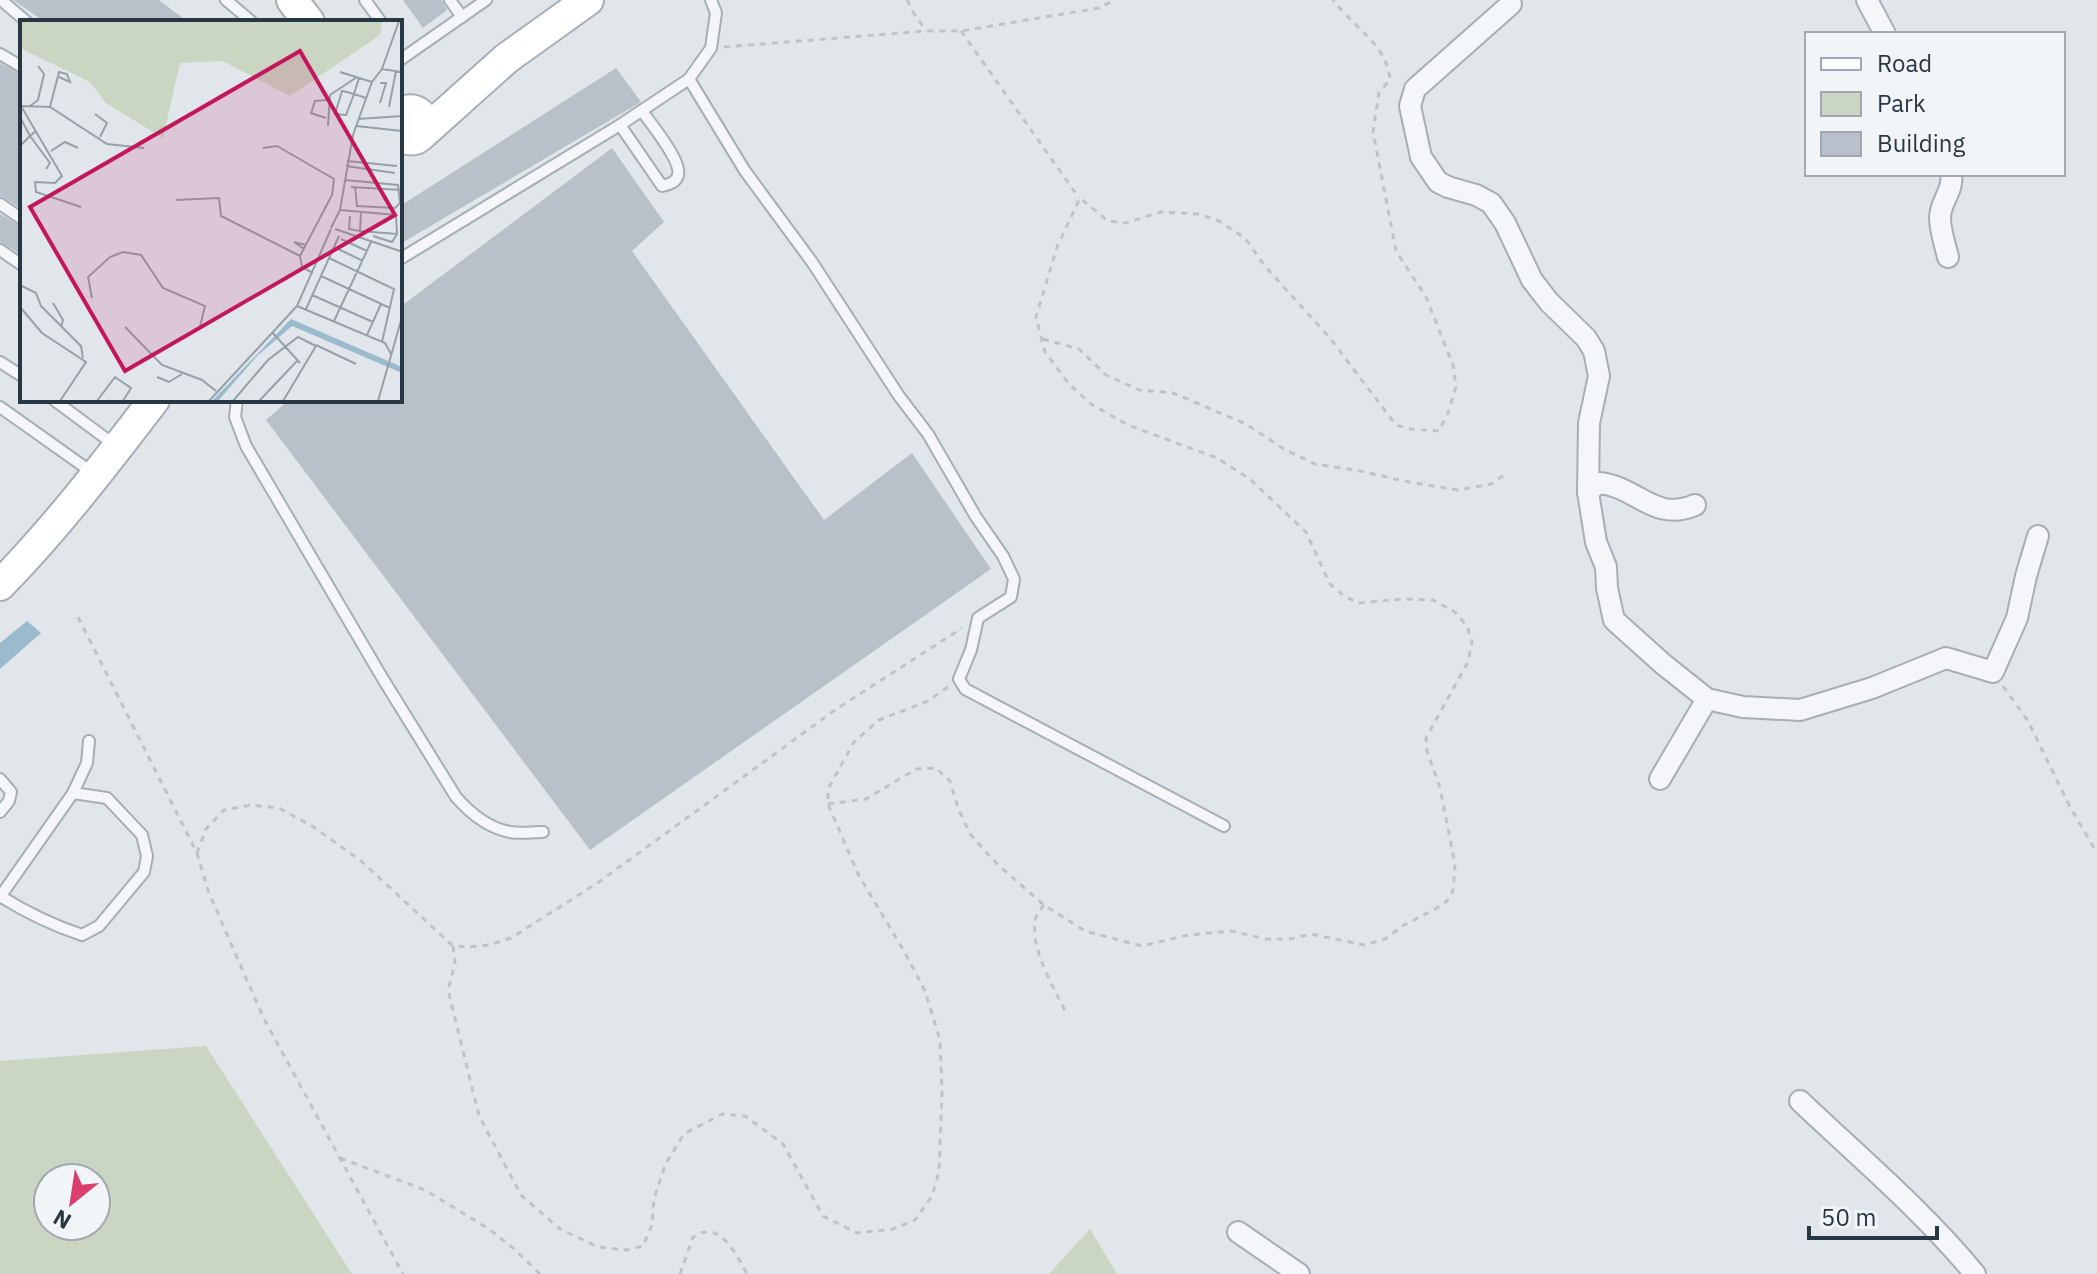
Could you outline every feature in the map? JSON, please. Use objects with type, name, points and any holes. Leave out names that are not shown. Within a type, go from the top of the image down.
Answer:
[{"type":"street","points":[[292,0],[307,20]]},
{"type":"street","points":[[408,124],[588,0]]},
{"type":"street","points":[[1867,0],[1884,32]]},
{"type":"street","points":[[1511,4],[1415,89],[1410,106],[1421,157],[1438,182],[1491,203],[1505,223],[1532,280],[1549,302],[1586,338],[1594,351],[1599,376],[1589,423],[1588,492],[1596,542],[1606,567],[1614,620],[1707,699],[1743,707],[1800,710],[1872,688],[1946,658],[1993,672],[2017,618],[2038,536]]},
{"type":"street","points":[[1948,257],[1940,219],[1952,176]]},
{"type":"street","points":[[0,585],[31,553],[152,402]]},
{"type":"street","points":[[1588,492],[1598,483],[1612,483],[1640,500],[1671,511],[1695,505]]},
{"type":"street","points":[[1660,779],[1707,699]]},
{"type":"street","points":[[1800,1101],[1911,1205],[1957,1251],[1975,1274]]},
{"type":"street","points":[[1238,1232],[1299,1274]]},
{"type":"lane","points":[[1,0],[25,20]]},
{"type":"lane","points":[[226,0],[250,20]]},
{"type":"lane","points":[[365,0],[380,20]]},
{"type":"lane","points":[[450,0],[462,17]]},
{"type":"lane","points":[[402,59],[486,0]]},
{"type":"lane","points":[[402,258],[620,125],[689,79],[711,48],[716,13],[711,0]]},
{"type":"lane","points":[[0,54],[20,66]]},
{"type":"lane","points":[[689,79],[745,171],[812,262],[891,384],[928,434],[1014,579],[1011,597],[978,618],[971,650],[959,679],[965,689],[1224,826]]},
{"type":"lane","points":[[620,125],[662,186],[673,183],[678,176],[677,163],[642,111]]},
{"type":"lane","points":[[0,204],[20,218]]},
{"type":"lane","points":[[0,250],[20,264]]},
{"type":"lane","points":[[0,362],[20,375]]},
{"type":"lane","points":[[57,402],[118,447]]},
{"type":"lane","points":[[237,402],[235,417],[246,446],[456,797],[469,812],[509,832],[543,832]]},
{"type":"lane","points":[[0,407],[95,475]]},
{"type":"lane","points":[[73,793],[107,798],[142,835],[147,856],[144,872],[99,926],[82,935],[32,916],[0,896],[73,793],[87,763],[89,741]]},
{"type":"lane","points":[[0,779],[11,792],[9,801],[0,812]]},
{"type":"path","points":[[907,0],[926,31]]},
{"type":"path","points":[[711,48],[961,31],[1099,8],[1115,0]]},
{"type":"path","points":[[961,31],[1080,198],[1108,221],[1125,223],[1161,212],[1198,214],[1219,221],[1245,238],[1264,265],[1329,337],[1396,425],[1439,431],[1456,387],[1453,365],[1426,297],[1396,251],[1373,132],[1379,92],[1390,80],[1389,67],[1373,40],[1333,0]]},
{"type":"path","points":[[828,804],[866,799],[916,769],[936,768],[950,781],[970,834],[997,864],[1044,905],[1085,931],[1142,946],[1188,935],[1231,931],[1266,939],[1290,939],[1311,934],[1364,945],[1385,939],[1437,908],[1447,901],[1453,891],[1455,864],[1440,788],[1427,751],[1426,738],[1468,662],[1472,642],[1467,626],[1455,612],[1433,600],[1359,603],[1344,596],[1330,584],[1306,532],[1250,479],[1217,458],[1128,425],[1091,404],[1069,384],[1045,352],[1036,317],[1057,247],[1080,198]]},
{"type":"path","points":[[1043,339],[1079,349],[1106,375],[1139,390],[1173,393],[1246,424],[1284,449],[1315,464],[1458,490],[1491,484],[1504,475]]},
{"type":"path","points":[[78,617],[197,853],[209,893],[263,1017],[403,1274]]},
{"type":"path","points":[[197,853],[206,829],[224,810],[251,805],[279,808],[312,826],[360,860],[453,946],[489,945],[511,938],[599,882],[835,710],[978,618]]},
{"type":"path","points":[[1993,672],[2028,721],[2070,807],[2097,853]]},
{"type":"path","points":[[453,946],[455,963],[448,990],[479,1116],[521,1195],[560,1229],[598,1247],[627,1250],[643,1246],[652,1225],[654,1198],[666,1163],[684,1134],[722,1114],[745,1116],[783,1144],[823,1216],[857,1233],[893,1229],[915,1220],[932,1196],[939,1172],[940,1040],[925,991],[858,874],[828,804],[828,789],[854,742],[879,720],[928,701],[959,679]]},
{"type":"path","points":[[1044,905],[1034,918],[1035,937],[1048,981],[1067,1015]]},
{"type":"path","points":[[340,1158],[425,1190],[489,1229],[540,1274]]},
{"type":"path","points":[[680,1274],[693,1237],[706,1232],[721,1236],[747,1274]]},
{"type":"green space","points":[[206,1046],[352,1274],[0,1274],[0,1061]]},
{"type":"green space","points":[[1090,1229],[1117,1274],[1049,1274]]},
{"type":"water","points":[[27,621],[41,633],[0,669],[0,643]]},
{"type":"building","points":[[13,0],[159,0],[185,20],[42,20]]},
{"type":"building","points":[[403,0],[442,0],[447,10],[423,28]]},
{"type":"building","points":[[0,63],[20,74],[20,208],[0,196]]},
{"type":"building","points":[[616,68],[641,102],[402,243],[402,205]]},
{"type":"building","points":[[612,148],[664,222],[632,251],[824,520],[912,453],[991,569],[590,850],[266,420],[287,402],[402,402],[402,306]]},
{"type":"building","points":[[0,214],[20,226],[20,254],[0,242]]}]
